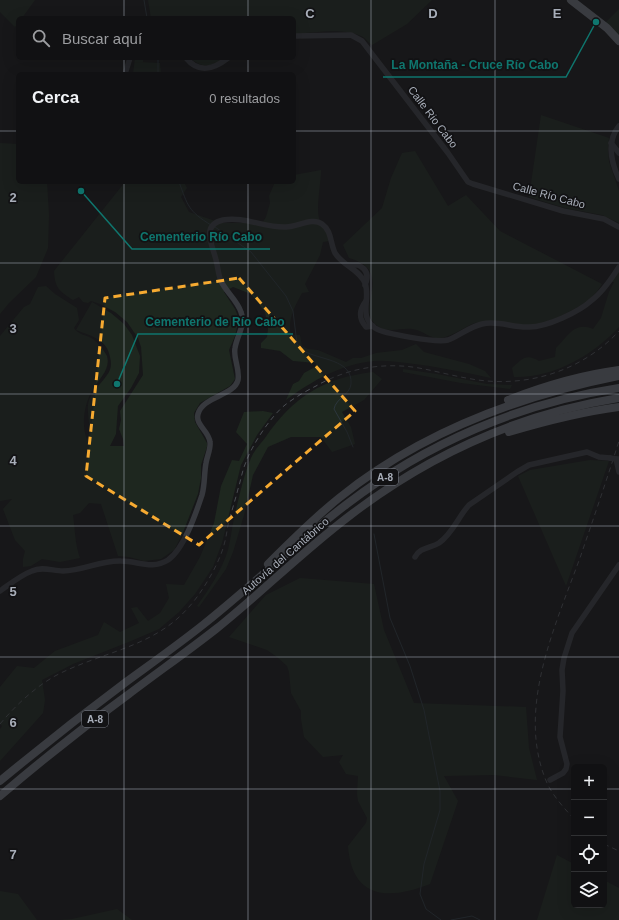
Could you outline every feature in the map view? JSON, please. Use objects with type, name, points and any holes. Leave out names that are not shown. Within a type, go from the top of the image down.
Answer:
[{"type":"highway","points":[[571,0],[607,28],[619,41]]},
{"type":"highway","points":[[189,636],[249,583],[302,530],[339,498],[409,448],[431,435],[478,412],[537,389],[595,374],[619,370]]},
{"type":"highway","points":[[359,483],[435,436],[480,415],[534,396],[619,376]]},
{"type":"highway","name":"Autovía del Cantábrico","points":[[0,781],[94,706],[189,636],[346,505],[380,480],[415,459],[473,430],[523,410],[578,395],[619,388]]},
{"type":"highway","name":"Autovía del Cantábrico","points":[[0,796],[81,731],[213,631],[346,518],[408,475],[443,456],[495,432],[549,413],[619,398]]},
{"type":"highway","points":[[384,491],[442,459],[499,435],[547,420],[594,410],[619,407]]},
{"type":"street","name":"Calle Rio Cabo","points":[[296,36],[351,35],[362,41],[468,182],[473,184]]},
{"type":"street","points":[[126,72],[129,60]]},
{"type":"street","points":[[188,60],[194,66],[203,68],[213,67],[225,60]]},
{"type":"street","points":[[619,126],[614,133],[611,143],[611,161],[619,179]]},
{"type":"street","points":[[611,143],[619,153]]},
{"type":"street","name":"Calle Río Cabo","points":[[473,184],[563,211],[604,219],[619,227]]},
{"type":"street","points":[[0,590],[26,574],[38,569],[67,571],[118,561],[150,565],[157,564],[171,558],[181,546],[203,492],[206,464],[210,446],[210,439],[199,422],[199,413],[206,404],[232,388],[238,379],[234,351],[242,327],[242,315],[237,303],[219,278],[216,259],[210,239],[210,230],[216,223],[223,220],[234,220],[285,227],[310,222],[319,223],[329,232],[333,248],[337,255],[360,275],[367,294],[366,301],[360,310],[360,317],[366,326],[373,326],[382,331],[438,341],[449,339],[473,327],[486,324],[496,323],[524,327],[539,326],[557,320],[592,301],[619,267]]},
{"type":"street","points":[[415,557],[419,551],[436,545],[445,538],[469,505],[523,468],[587,452],[599,457],[615,459],[619,472]]},
{"type":"street","points":[[550,780],[563,773],[567,764],[560,737],[563,692],[562,670],[568,643],[572,632],[619,565]]},
{"type":"highlighted area","points":[[239,278],[355,411],[199,545],[86,476],[105,298]]},
{"type":"shaded area","points":[[0,0],[35,0],[23,16],[16,16],[15,27],[0,12]]},
{"type":"shaded area","points":[[148,0],[432,0],[407,24],[372,45],[363,37],[347,32],[329,31],[296,34],[296,16],[151,16]]},
{"type":"shaded area","points":[[619,9],[619,37],[605,23]]},
{"type":"shaded area","points":[[135,60],[160,63],[161,72],[133,72]]},
{"type":"shaded area","points":[[192,60],[221,60],[208,66]]},
{"type":"shaded area","points":[[541,115],[609,138],[609,162],[619,191],[619,223],[602,215],[565,208],[529,197]]},
{"type":"shaded area","points":[[0,143],[16,144],[16,184],[47,184],[49,215],[48,248],[36,277],[9,303],[0,314]]},
{"type":"shaded area","points":[[415,151],[448,206],[466,195],[500,231],[602,284],[598,290],[591,298],[578,307],[553,319],[537,324],[520,325],[479,322],[443,338],[431,337],[412,329],[390,330],[381,328],[372,321],[370,312],[373,282],[371,273],[363,264],[349,258],[343,245],[382,208],[391,178],[402,153]]},
{"type":"shaded area","points":[[321,170],[318,213],[329,241],[323,242],[320,255],[305,284],[309,292],[302,293],[294,308],[291,319],[291,335],[300,335],[302,346],[308,349],[318,350],[346,362],[353,358],[361,358],[376,353],[402,350],[416,344],[424,352],[469,364],[485,371],[491,378],[428,366],[390,361],[374,361],[350,366],[327,374],[286,400],[293,384],[299,381],[304,373],[315,367],[316,363],[293,361],[280,351],[261,348],[261,343],[267,337],[268,329],[265,312],[251,294],[233,287],[224,292],[235,309],[239,319],[235,336],[229,350],[235,379],[230,386],[200,403],[194,413],[195,422],[207,443],[207,447],[201,465],[201,478],[198,494],[182,535],[174,550],[161,559],[144,561],[118,556],[101,504],[89,503],[80,513],[73,515],[76,542],[80,558],[60,562],[42,559],[31,566],[23,567],[25,551],[15,540],[3,509],[12,499],[0,501],[0,336],[24,307],[30,304],[38,287],[46,286],[55,294],[77,308],[79,320],[74,328],[76,330],[92,302],[111,313],[124,324],[132,335],[140,356],[139,373],[131,388],[118,406],[116,434],[110,446],[124,446],[119,429],[121,420],[120,411],[143,375],[141,347],[138,338],[127,322],[115,312],[91,301],[88,303],[83,302],[79,297],[73,300],[64,294],[55,281],[54,271],[123,184],[185,184],[187,188],[181,197],[189,212],[221,223],[247,223],[261,225],[266,217],[270,203],[269,196],[274,184],[296,184],[296,175]],"holes":[[[76,330],[93,336],[106,346],[111,367],[89,400],[89,435],[87,440],[84,427],[84,414],[87,401],[93,389],[104,374],[108,361],[106,354],[97,342]]]},
{"type":"shaded area","points":[[619,270],[619,327],[597,347],[572,363],[544,374],[514,377],[512,368],[524,358],[531,357],[539,361],[555,357],[556,348],[572,331],[581,327],[593,329],[601,318],[609,292],[614,282],[610,282]]},
{"type":"shaded area","points":[[403,369],[487,384],[512,385],[510,389],[461,383],[403,372]]},
{"type":"shaded area","points":[[373,372],[382,379],[364,400],[342,412],[351,427],[355,444],[332,452],[321,437],[291,437],[268,447],[253,475],[244,515],[233,552],[226,569],[199,607],[197,606],[215,579],[228,550],[244,478],[248,464],[257,448],[287,411],[311,392],[339,379]]},
{"type":"shaded area","points":[[263,411],[273,413],[257,435],[241,465],[222,543],[213,567],[195,594],[179,612],[159,629],[73,664],[42,680],[45,700],[43,713],[0,761],[0,729],[2,726],[0,724],[0,687],[17,666],[34,668],[55,651],[98,635],[104,622],[120,632],[139,623],[131,608],[137,607],[148,621],[160,613],[169,598],[166,584],[184,585],[200,557],[214,523],[221,486],[232,460],[239,461],[247,444],[236,432],[244,412]]},
{"type":"shaded area","points":[[590,460],[609,461],[566,586],[518,476],[530,470]]},
{"type":"shaded area","points":[[300,578],[374,584],[384,630],[414,703],[526,707],[529,748],[537,780],[494,775],[444,776],[458,801],[430,884],[415,889],[387,893],[375,891],[365,886],[357,877],[351,864],[348,846],[366,823],[367,818],[358,801],[358,776],[346,774],[339,762],[343,755],[323,757],[304,737],[301,711],[291,693],[287,666],[267,650],[229,637],[266,595]]},
{"type":"shaded area","points":[[557,855],[571,862],[571,908],[607,908],[607,882],[619,888],[619,920],[537,920]]},
{"type":"shaded area","points":[[0,891],[18,894],[37,920],[0,920]]},
{"type":"shaded area","points":[[117,909],[132,920],[59,920],[72,919]]},
{"type":"waterway","points":[[144,0],[147,16]]},
{"type":"waterway","points":[[158,60],[158,72]]},
{"type":"waterway","points":[[180,184],[193,212],[211,225]]},
{"type":"waterway","points":[[215,227],[251,252],[286,296],[293,311],[297,344],[304,351],[341,365],[347,370],[350,376],[350,388],[337,402],[334,409],[347,432],[353,447]]},
{"type":"waterway","points":[[374,534],[390,618],[410,666],[424,710],[440,791],[440,810],[424,864],[420,894],[426,909],[441,920]]},
{"type":"waterway","points":[[451,920],[472,916],[480,920]]},
{"type":"railway","points":[[0,724],[26,697],[55,676],[142,641],[159,632],[188,608],[209,578],[222,553],[229,520],[243,469],[253,447],[262,431],[274,416],[296,397],[340,375],[379,366],[406,366],[487,381],[505,382],[541,377],[575,364],[591,355],[606,344],[619,331]]},
{"type":"railway","points":[[571,816],[549,788],[538,755],[535,726],[537,697],[551,638],[581,555],[619,441]]},
{"type":"railway","points":[[607,845],[619,851]]},
{"type":"place","name":"La Montaña - Cruce Río Cabo","points":[[596,22]]},
{"type":"place","name":"Cementerio Río Cabo","points":[[81,191]]},
{"type":"place","name":"Cementerio de Río Cabo","points":[[117,384]]}]
